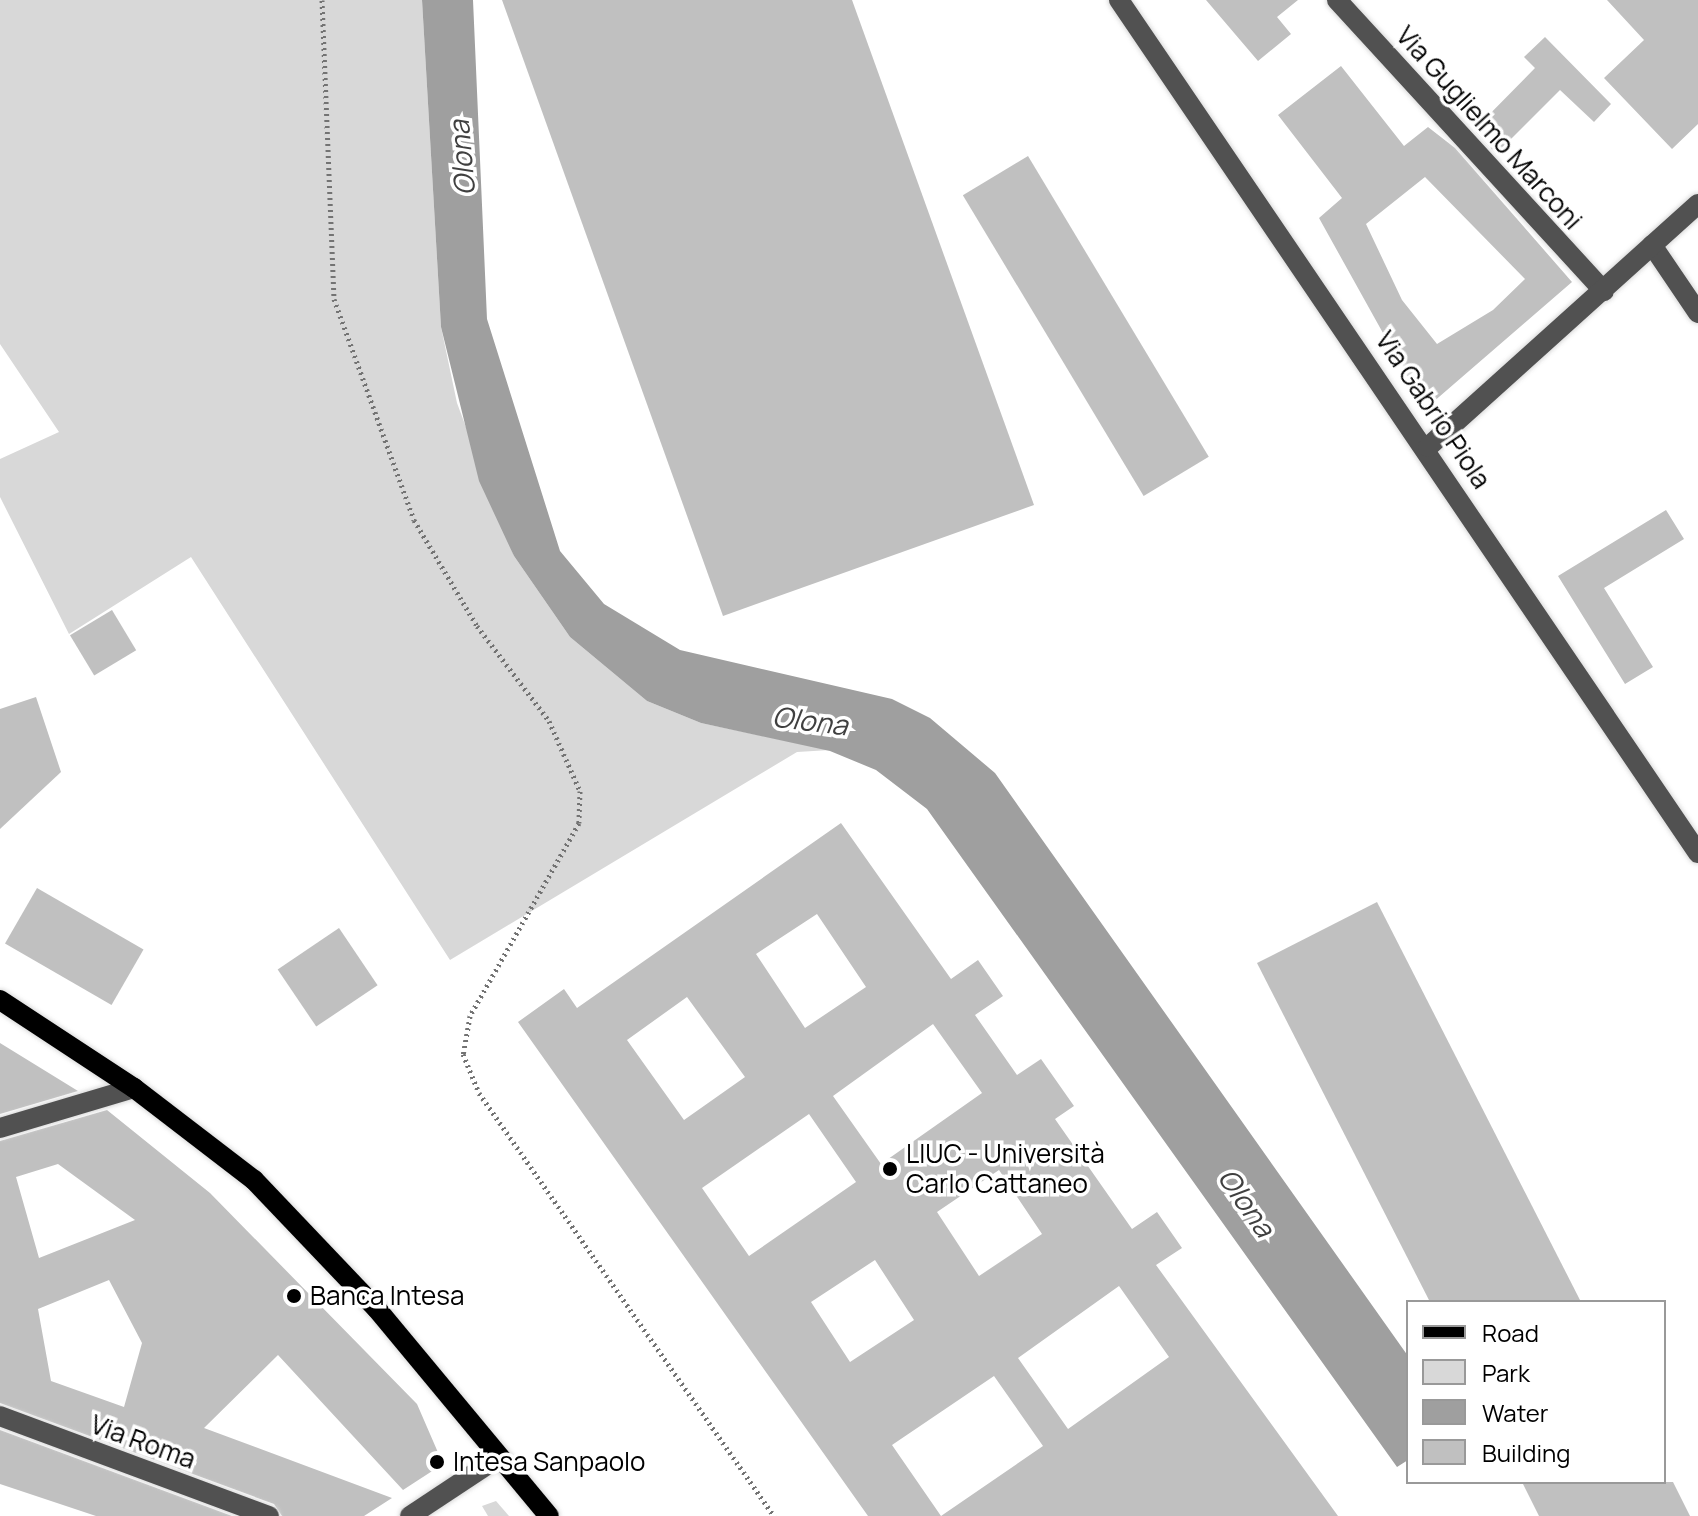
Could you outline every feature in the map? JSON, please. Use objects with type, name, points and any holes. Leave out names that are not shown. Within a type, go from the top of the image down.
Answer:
[{"type":"main road","points":[[0,1000],[134,1088],[254,1180],[317,1243],[549,1516]]},
{"type":"street","name":"Via Gabrio Piola","points":[[1119,0],[1428,447],[1698,853]]},
{"type":"street","name":"Via Guglielmo Marconi","points":[[1337,0],[1604,291]]},
{"type":"street","points":[[1428,447],[1698,204]]},
{"type":"street","points":[[1652,245],[1698,313]]},
{"type":"street","points":[[0,1128],[134,1088]]},
{"type":"street","name":"Via Roma","points":[[0,1416],[269,1516]]},
{"type":"street","points":[[410,1516],[499,1457]]},
{"type":"path","points":[[322,0],[334,299],[414,520],[477,626],[549,721],[580,791],[579,823],[470,1016],[463,1054],[479,1093],[774,1516]]},
{"type":"green space","points":[[0,0],[422,0],[441,327],[457,403],[514,556],[570,637],[647,701],[701,723],[830,750],[797,752],[450,960],[191,557],[69,634],[0,497],[0,459],[59,432],[0,344]]},
{"type":"green space","points":[[496,1501],[509,1516],[488,1516],[482,1506]]},
{"type":"water","name":"Olona","points":[[422,0],[473,0],[487,319],[560,551],[604,604],[680,650],[892,699],[930,718],[995,773],[1406,1353],[1406,1461],[1397,1467],[927,809],[876,770],[830,751],[701,723],[647,701],[570,637],[514,556],[479,481],[441,327]]},
{"type":"building","points":[[502,0],[852,0],[1034,505],[723,616]]},
{"type":"building","points":[[1206,0],[1298,0],[1277,17],[1291,34],[1258,61]]},
{"type":"building","points":[[1607,0],[1698,0],[1698,124],[1672,149],[1604,78],[1644,40]]},
{"type":"building","points":[[1545,37],[1611,104],[1594,122],[1560,90],[1496,154],[1474,130],[1535,68],[1524,57]]},
{"type":"building","points":[[1341,66],[1404,146],[1428,127],[1455,148],[1572,282],[1432,403],[1418,396],[1319,218],[1342,198],[1278,115]],"holes":[[[1425,177],[1525,279],[1493,310],[1437,344],[1402,300],[1366,224]]]},
{"type":"building","points":[[1028,156],[1209,457],[1144,496],[963,195]]},
{"type":"building","points":[[1666,510],[1684,539],[1604,588],[1653,667],[1625,684],[1558,576]]},
{"type":"building","points":[[112,610],[136,650],[94,676],[70,635]]},
{"type":"building","points":[[36,697],[61,772],[0,829],[0,709]]},
{"type":"building","points":[[841,823],[951,979],[978,960],[1003,996],[975,1015],[1017,1075],[1041,1059],[1074,1106],[1055,1119],[1132,1229],[1157,1212],[1182,1248],[1156,1265],[1338,1516],[941,1516],[868,1516],[518,1022],[564,989],[577,1008]],"holes":[[[817,914],[866,987],[805,1028],[756,954]],[[687,997],[745,1077],[684,1120],[627,1040]],[[933,1024],[982,1093],[881,1164],[833,1096]],[[809,1114],[856,1182],[749,1256],[702,1188]],[[999,1170],[1042,1234],[979,1276],[937,1212]],[[875,1260],[914,1320],[850,1362],[811,1302]],[[1119,1286],[1169,1357],[1068,1429],[1018,1358]],[[994,1376],[1043,1446],[941,1516],[892,1445]]]},
{"type":"building","points":[[37,888],[144,950],[112,1005],[5,943]]},
{"type":"building","points":[[1377,902],[1580,1300],[1429,1300],[1257,963]]},
{"type":"building","points":[[339,928],[378,985],[316,1027],[278,969]]},
{"type":"building","points":[[0,1043],[78,1091],[0,1114]]},
{"type":"building","points":[[107,1110],[210,1193],[417,1404],[443,1464],[403,1490],[278,1355],[204,1428],[392,1498],[364,1516],[282,1516],[274,1504],[0,1403],[0,1141]],"holes":[[[58,1164],[135,1220],[39,1258],[16,1177]],[[109,1280],[142,1343],[124,1407],[51,1381],[38,1309]]]},
{"type":"building","points":[[0,1430],[232,1516],[96,1516],[0,1484]]},
{"type":"building","points":[[1673,1482],[1690,1516],[1539,1516],[1523,1484]]},
{"type":"place","name":"LIUC - Università Carlo Cattaneo","points":[[890,1169]]},
{"type":"place","name":"Banca Intesa","points":[[294,1296]]},
{"type":"place","name":"Intesa Sanpaolo","points":[[437,1462]]}]
